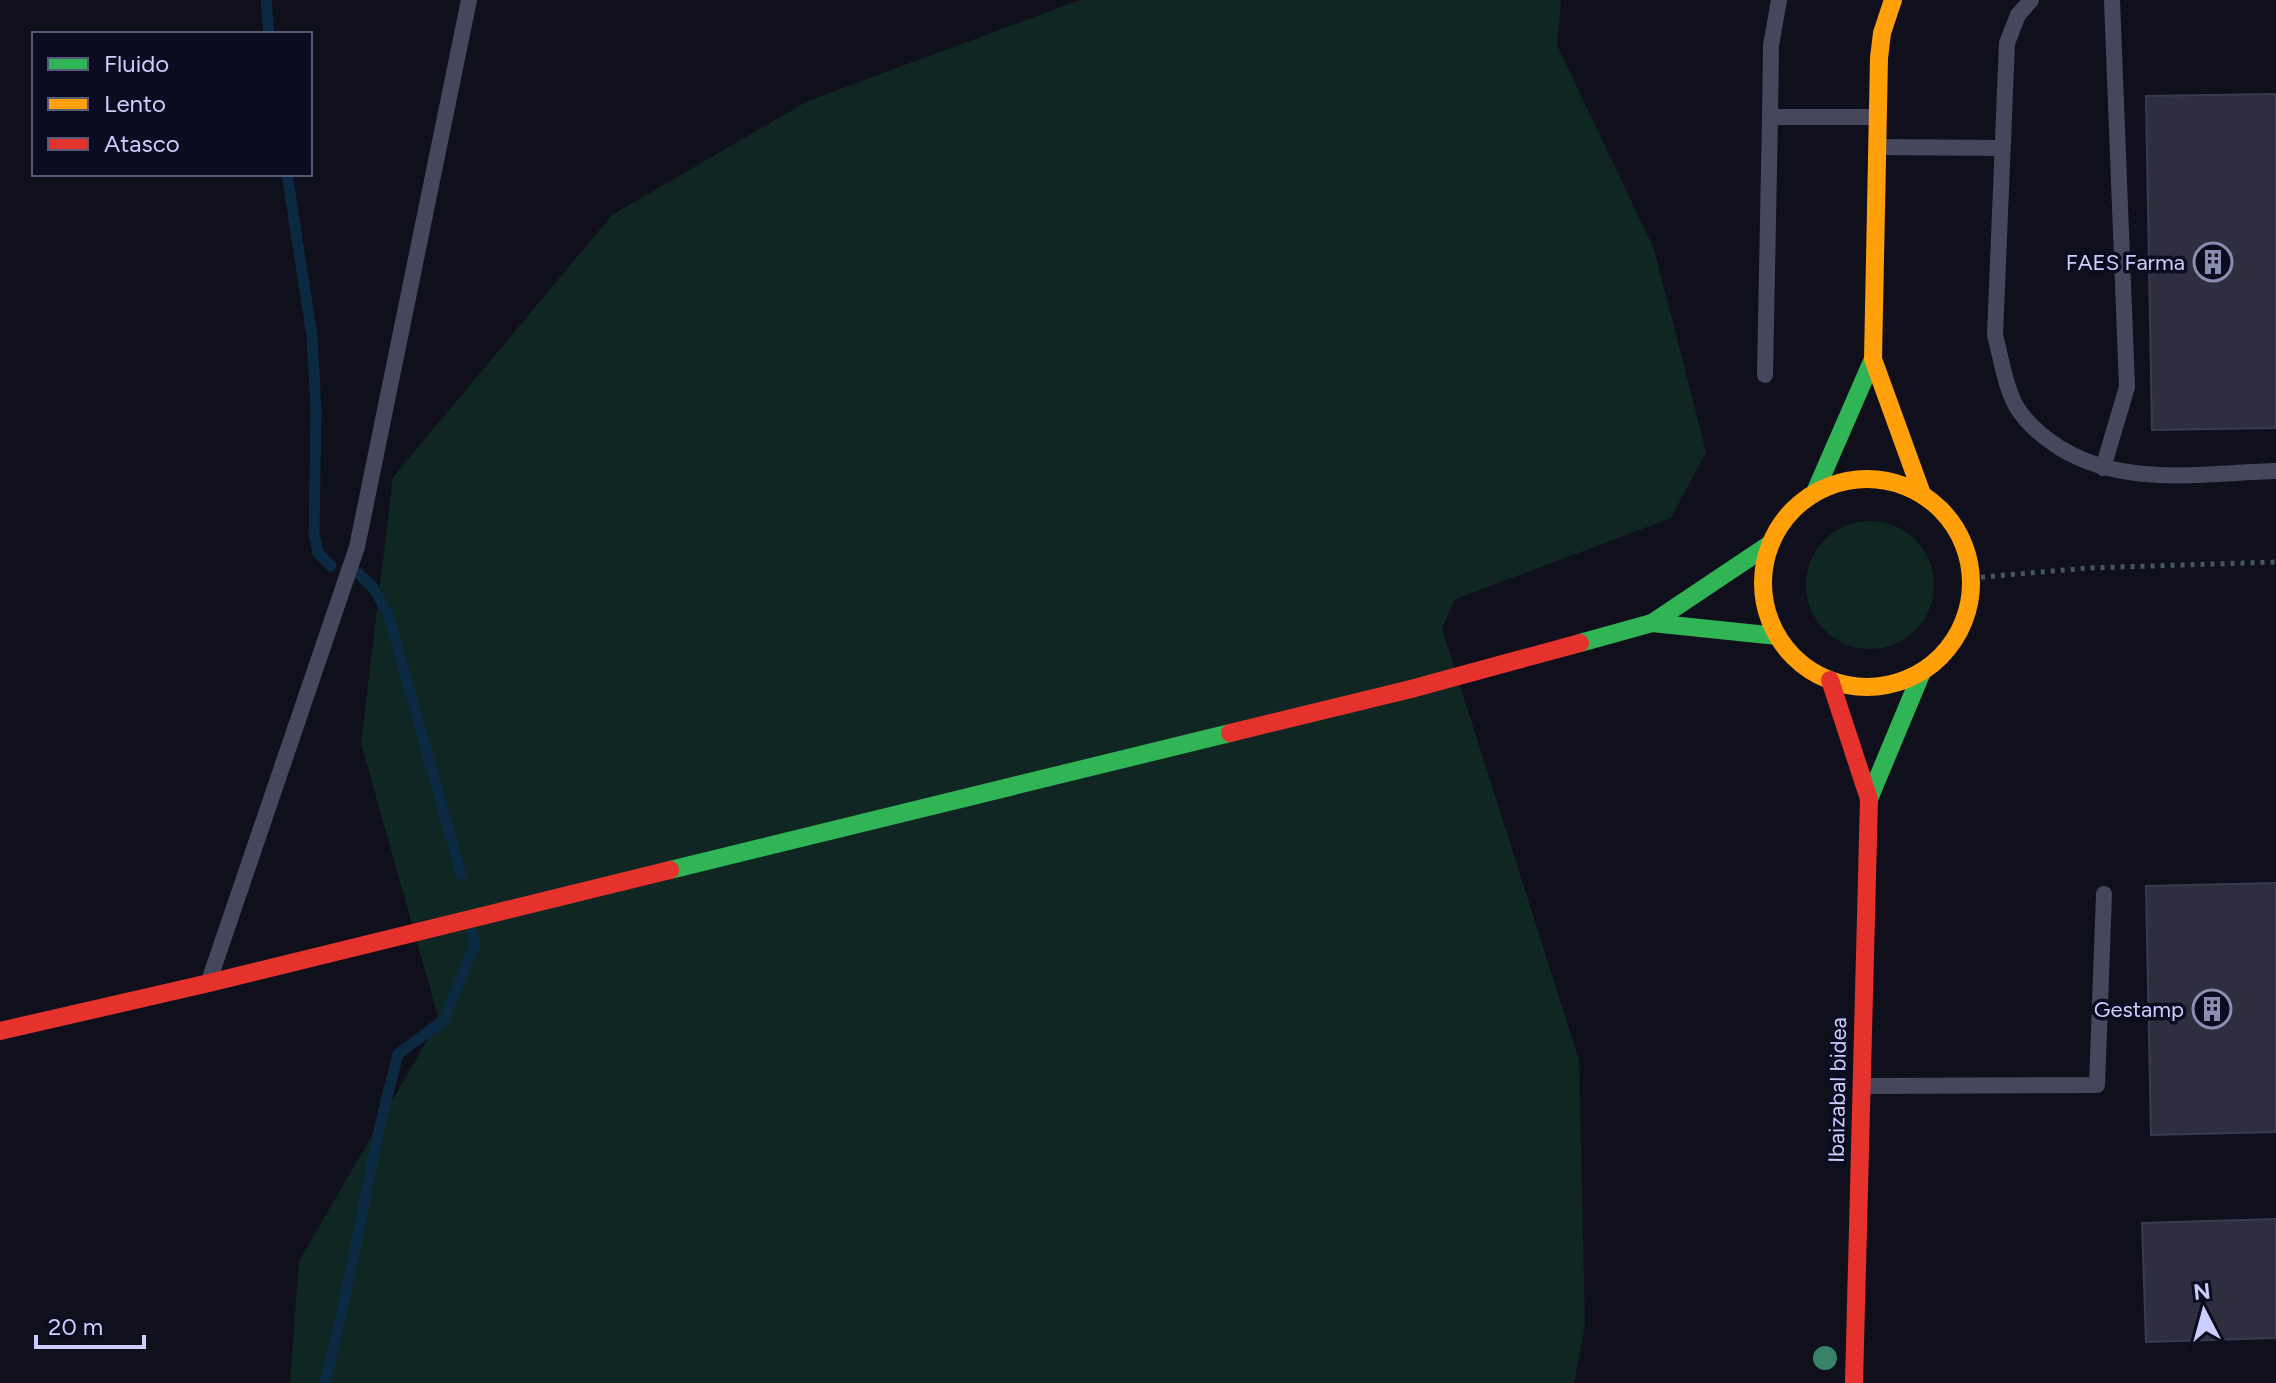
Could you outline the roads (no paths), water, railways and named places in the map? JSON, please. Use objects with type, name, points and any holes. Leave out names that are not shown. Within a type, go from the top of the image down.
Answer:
[{"type":"street","points":[[1893,0],[1882,33],[1873,359],[1922,494]]},
{"type":"street","points":[[1815,492],[1873,359]]},
{"type":"street","points":[[1880,479],[1922,494],[1940,508],[1954,525],[1965,545],[1971,567],[1971,591],[1966,616],[1956,637],[1941,657],[1922,672],[1900,682],[1876,687],[1852,686],[1830,680],[1809,669],[1791,654],[1777,636],[1767,613],[1763,590],[1764,567],[1770,544],[1782,523],[1815,492],[1847,481],[1880,479]]},
{"type":"street","points":[[0,1031],[209,983],[1411,689],[1652,623],[1770,544]]},
{"type":"street","points":[[1652,623],[1777,636]]},
{"type":"street","name":"Ibaizabal bidea","points":[[1869,799],[1922,672]]},
{"type":"street","name":"Ibaizabal bidea","points":[[1830,680],[1869,799],[1854,1383]]},
{"type":"lane","points":[[209,983],[357,547],[469,0]]},
{"type":"lane","points":[[1765,375],[1771,46],[1779,0]]},
{"type":"lane","points":[[2031,0],[2018,15],[2007,43],[2001,148],[1995,335],[2003,370],[2017,406],[2042,436],[2077,458],[2103,468],[2145,475],[2276,471]]},
{"type":"lane","points":[[2103,468],[2127,387],[2112,0]]},
{"type":"lane","points":[[1770,117],[1878,117]]},
{"type":"lane","points":[[1878,147],[2001,148]]},
{"type":"lane","points":[[1861,1086],[2097,1085],[2104,894]]},
{"type":"waterway","points":[[266,0],[269,32]]},
{"type":"waterway","points":[[287,176],[312,336],[316,410],[314,534],[318,553],[331,566]]},
{"type":"waterway","points":[[359,574],[374,589],[388,613],[461,874]]},
{"type":"waterway","points":[[325,1383],[398,1054],[444,1020],[475,944],[472,932]]},
{"type":"place","name":"FAES Farma","points":[[2213,262]]},
{"type":"place","name":"Gestamp","points":[[2212,1009]]}]
